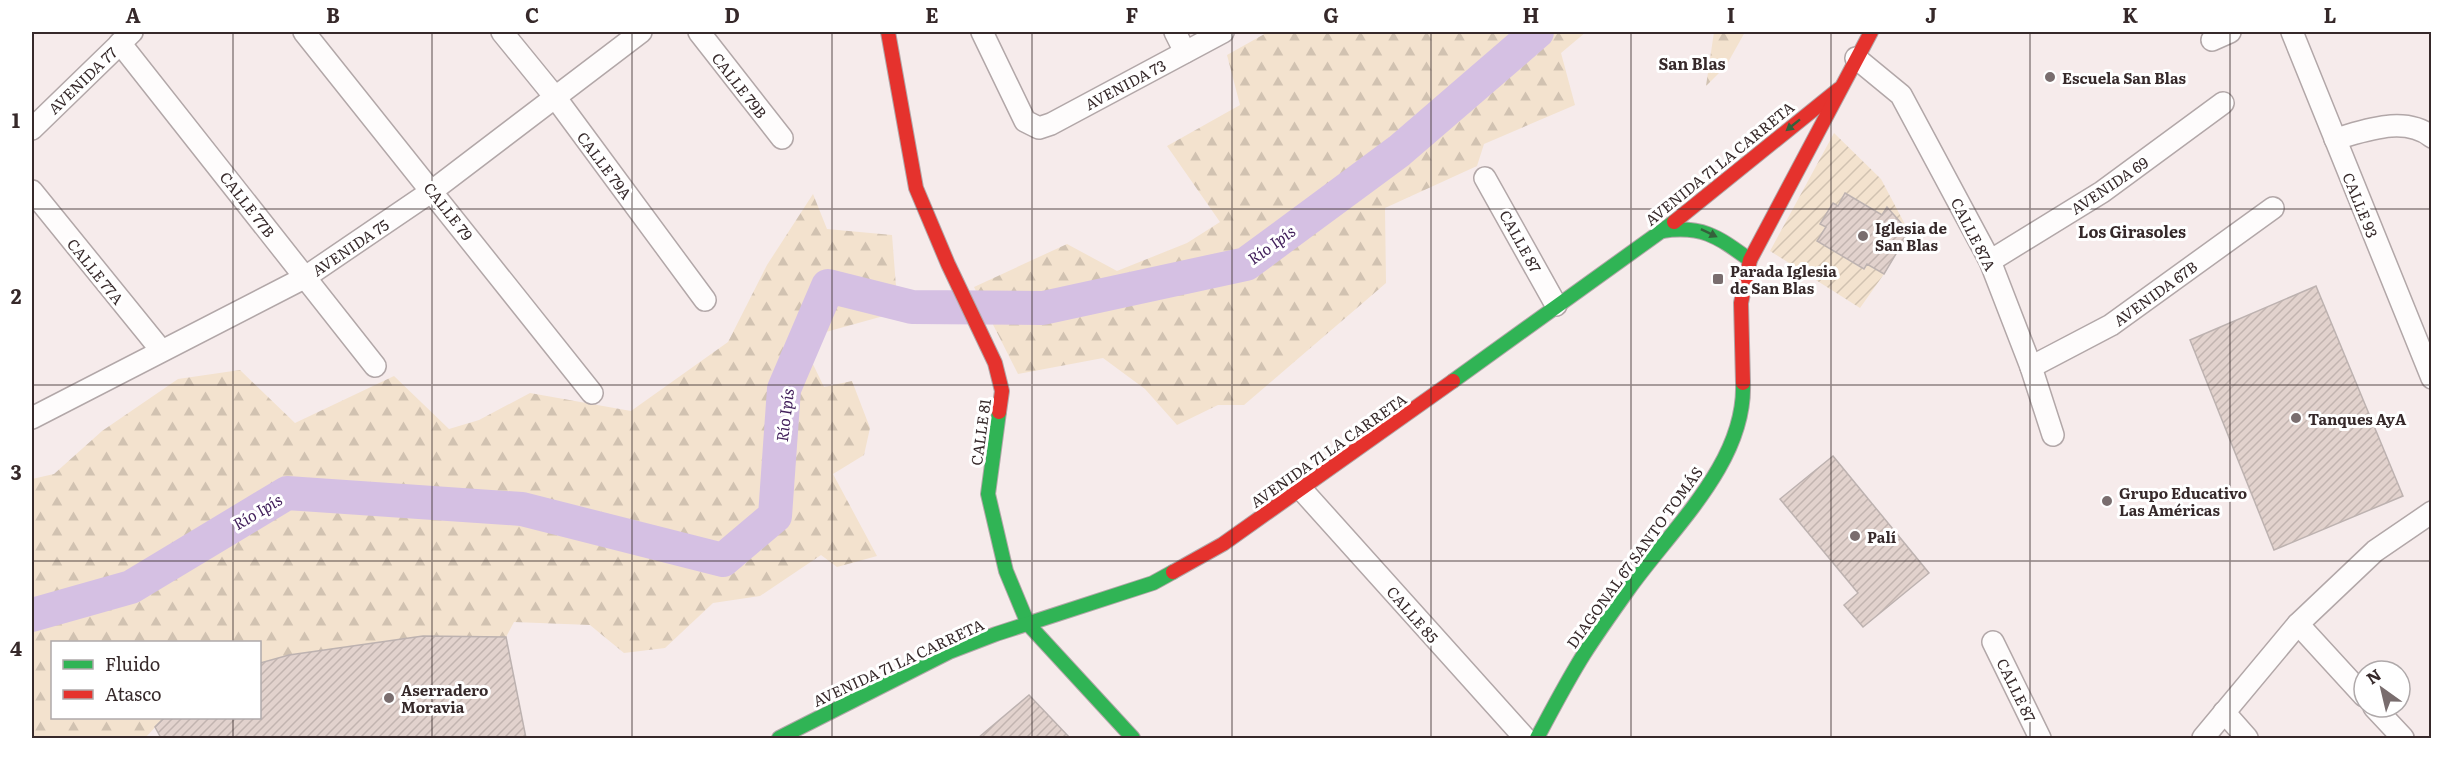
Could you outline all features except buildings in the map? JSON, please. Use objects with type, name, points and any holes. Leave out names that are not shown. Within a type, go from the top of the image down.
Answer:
[{"type":"street","name":"CALLE 79","points":[[304,32],[592,393]]},
{"type":"street","name":"CALLE 79A","points":[[502,32],[555,97],[705,300]]},
{"type":"street","name":"AVENIDA 75","points":[[32,418],[74,398],[160,350],[304,278],[432,191],[641,32]]},
{"type":"street","name":"CALLE 79B","points":[[699,32],[782,138]]},
{"type":"street","name":"CALLE 81","points":[[888,32],[916,188],[948,264],[995,363],[1002,391],[988,494],[1006,571],[1028,624],[1133,738]]},
{"type":"street","name":"AVENIDA 73","points":[[982,32],[1025,121],[1039,128],[1051,124],[1223,32]]},
{"type":"street","points":[[1175,32],[1185,52]]},
{"type":"street","name":"DIAGONAL 67 SANTO TOMÁS","points":[[1536,738],[1583,655],[1630,587],[1688,515],[1724,460],[1744,403],[1741,303],[1750,260],[1871,32]]},
{"type":"street","name":"CALLE 93","points":[[2292,32],[2432,378]]},
{"type":"street","name":"AVENIDA 77","points":[[32,129],[126,37]]},
{"type":"street","name":"CALLE 77B","points":[[126,37],[304,278],[375,366]]},
{"type":"street","name":"CALLE 87A","points":[[1856,58],[1902,95],[1990,261],[2031,367],[2053,435]]},
{"type":"street","name":"AVENIDA 71 LA CARRETA","points":[[779,738],[804,733],[949,652],[1153,583],[1223,544],[1302,490],[1556,305],[1662,231],[1839,89]]},
{"type":"street","name":"AVENIDA 69","points":[[1990,261],[2102,192],[2223,103]]},
{"type":"street","points":[[2335,139],[2387,125],[2423,130],[2432,137]]},
{"type":"street","name":"CALLE 87","points":[[1485,178],[1556,305]]},
{"type":"street","name":"CALLE 77A","points":[[32,191],[160,350]]},
{"type":"street","name":"AVENIDA 67B","points":[[2031,367],[2111,325],[2273,208]]},
{"type":"street","points":[[1662,231],[1680,227],[1702,229],[1750,260]]},
{"type":"street","name":"CALLE 85","points":[[1302,490],[1525,738]]},
{"type":"street","points":[[2203,738],[2298,624],[2375,551],[2432,512]]},
{"type":"street","points":[[2298,624],[2352,683]]},
{"type":"street","name":"CALLE 87","points":[[1993,642],[2040,738]]},
{"type":"street","points":[[2224,712],[2247,738]]},
{"type":"street","points":[[2385,719],[2403,738]]},
{"type":"green space","points":[[1268,32],[1586,32],[1561,53],[1575,105],[1484,144],[1477,166],[1385,208],[1386,283],[1244,405],[1218,405],[1177,425],[1145,389],[1103,358],[1018,374],[974,287],[1067,244],[1117,271],[1187,243],[1220,222],[1167,146],[1240,105],[1227,55]]},
{"type":"green space","points":[[1714,32],[1745,32],[1726,66],[1706,86]]},
{"type":"green space","points":[[1834,133],[1881,179],[1909,232],[1887,208],[1882,215],[1846,193],[1838,206],[1821,224],[1826,227],[1818,241],[1863,269],[1867,264],[1884,274],[1860,308],[1770,251]]},
{"type":"green space","points":[[813,194],[827,229],[892,235],[898,312],[815,335],[809,356],[824,387],[852,381],[870,428],[864,455],[833,474],[877,556],[837,567],[821,555],[760,596],[713,603],[665,648],[624,653],[590,625],[514,622],[506,637],[289,655],[261,663],[261,641],[51,641],[51,719],[163,719],[145,738],[32,738],[32,479],[54,474],[102,431],[178,379],[240,370],[295,423],[394,376],[449,429],[479,420],[530,393],[631,411],[728,342],[767,265]]},
{"type":"waterway","name":"Río Ipís","points":[[32,615],[131,587],[287,493],[522,509],[723,560],[775,516],[784,389],[828,286],[912,307],[1043,308],[1246,264],[1399,151],[1537,32]]},
{"type":"traffic: fast","points":[[1453,381],[1674,222]]},
{"type":"traffic: fast","points":[[1662,231],[1699,231],[1719,239],[1750,260]]},
{"type":"traffic: fast","points":[[1537,738],[1595,638],[1645,567],[1703,494],[1719,468],[1732,441],[1741,412],[1743,383]]},
{"type":"traffic: fast","points":[[999,412],[988,494],[1006,571],[1028,624],[1133,738]]},
{"type":"traffic: fast","points":[[779,738],[949,652],[996,634],[1153,583],[1173,572]]},
{"type":"traffic: jam","points":[[888,32],[916,188],[948,264],[995,363],[1002,391],[999,412]]},
{"type":"traffic: jam","points":[[1743,383],[1741,303],[1750,260],[1871,32]]},
{"type":"traffic: jam","points":[[1674,222],[1839,89]]},
{"type":"traffic: jam","points":[[1173,572],[1223,544],[1453,381]]},
{"type":"place","name":"Escuela San Blas","points":[[2050,77]]},
{"type":"place","name":"Iglesia de San Blas","points":[[1863,236]]},
{"type":"place","name":"Parada Iglesia de San Blas","points":[[1718,279]]},
{"type":"place","name":"Tanques AyA","points":[[2296,418]]},
{"type":"place","name":"Grupo Educativo Las Américas","points":[[2107,501]]},
{"type":"place","name":"Palí","points":[[1855,536]]},
{"type":"place","name":"Aserradero Moravia","points":[[389,698]]},
{"type":"district","name":"San Blas","points":[[1692,63]]},
{"type":"district","name":"Los Girasoles","points":[[2132,231]]}]
